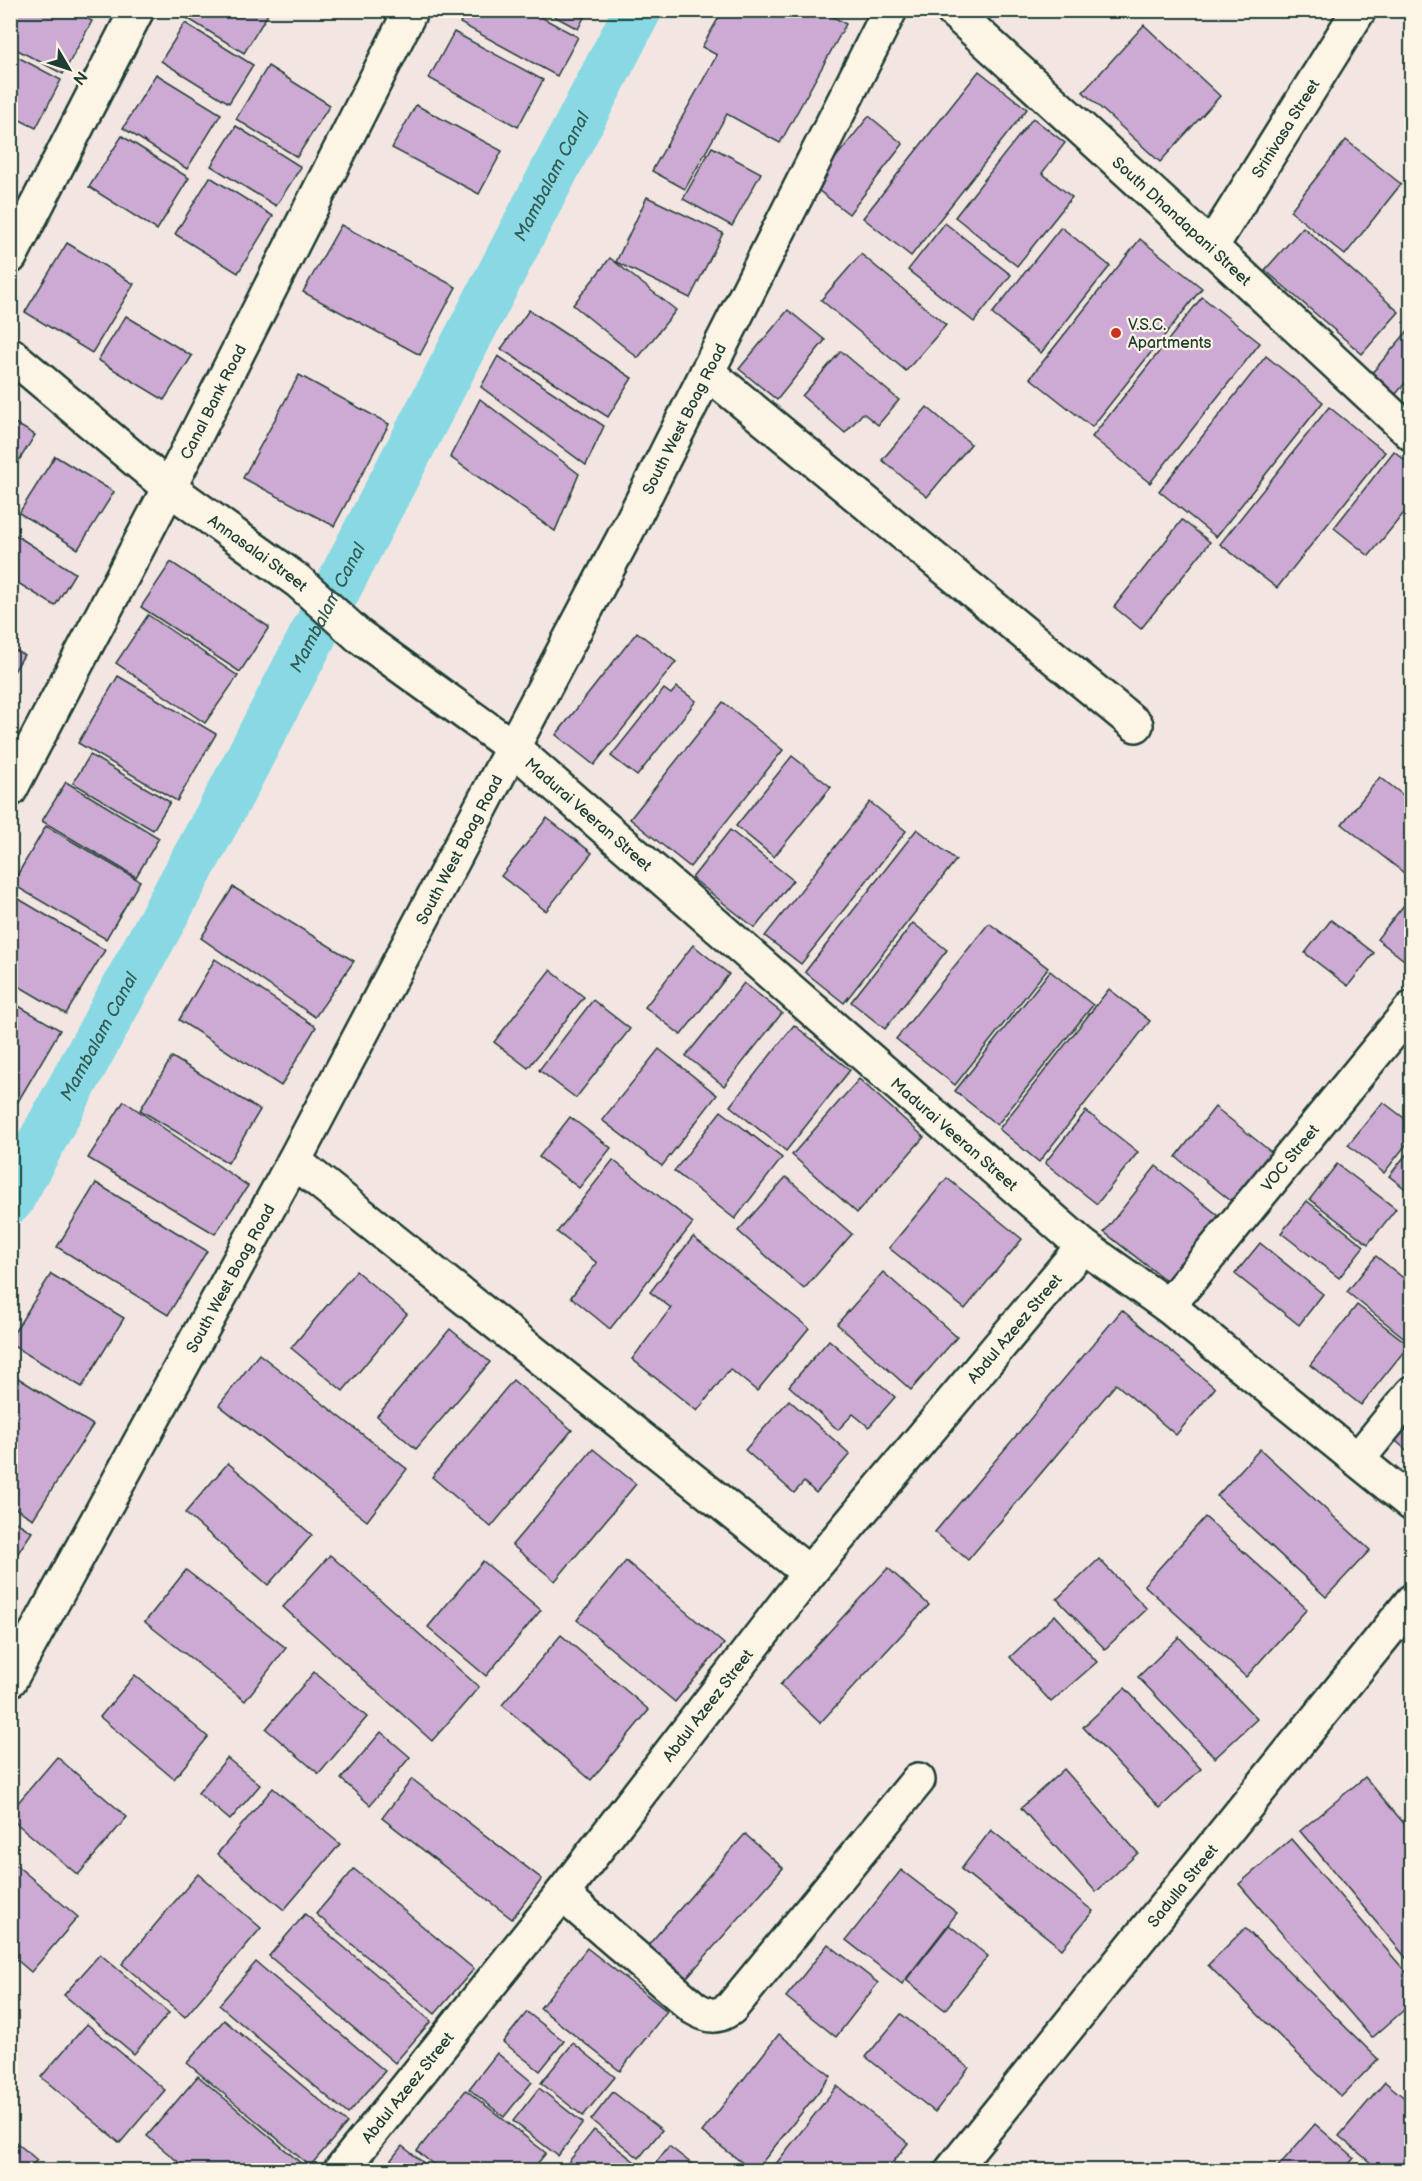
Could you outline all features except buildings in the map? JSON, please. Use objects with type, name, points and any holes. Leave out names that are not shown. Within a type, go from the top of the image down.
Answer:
[{"type":"street","points":[[10,257],[137,10]]},
{"type":"street","name":"Canal Bank Road","points":[[10,790],[168,488],[411,10]]},
{"type":"street","name":"South West Boag Road","points":[[10,1680],[294,1161],[623,539],[890,10]]},
{"type":"street","name":"South Dhandapani Street","points":[[952,10],[1412,434]]},
{"type":"street","name":"Srinivasa Street","points":[[1211,247],[1359,10]]},
{"type":"street","name":"Annasalai Street","points":[[10,354],[168,488],[298,581],[359,636],[512,746]]},
{"type":"street","points":[[707,372],[1136,724]]},
{"type":"street","name":"Madurai Veeran Street","points":[[512,746],[1083,1246],[1168,1306],[1412,1504]]},
{"type":"street","name":"VOC Street","points":[[1168,1306],[1412,1008]]},
{"type":"street","points":[[294,1161],[809,1573]]},
{"type":"street","name":"Abdul Azeez Street","points":[[341,2170],[562,1894],[809,1573],[1083,1246]]},
{"type":"street","points":[[1358,1459],[1412,1393]]},
{"type":"street","name":"Sadulla Street","points":[[952,2170],[1412,1601]]},
{"type":"street","points":[[562,1894],[694,2008],[712,2017],[723,2014],[731,2008],[918,1780]]},
{"type":"waterway","name":"Mambalam Canal","points":[[10,1200],[231,793],[638,10]]},
{"type":"place","name":"V.S.C. Apartments","points":[[1116,333]]}]
